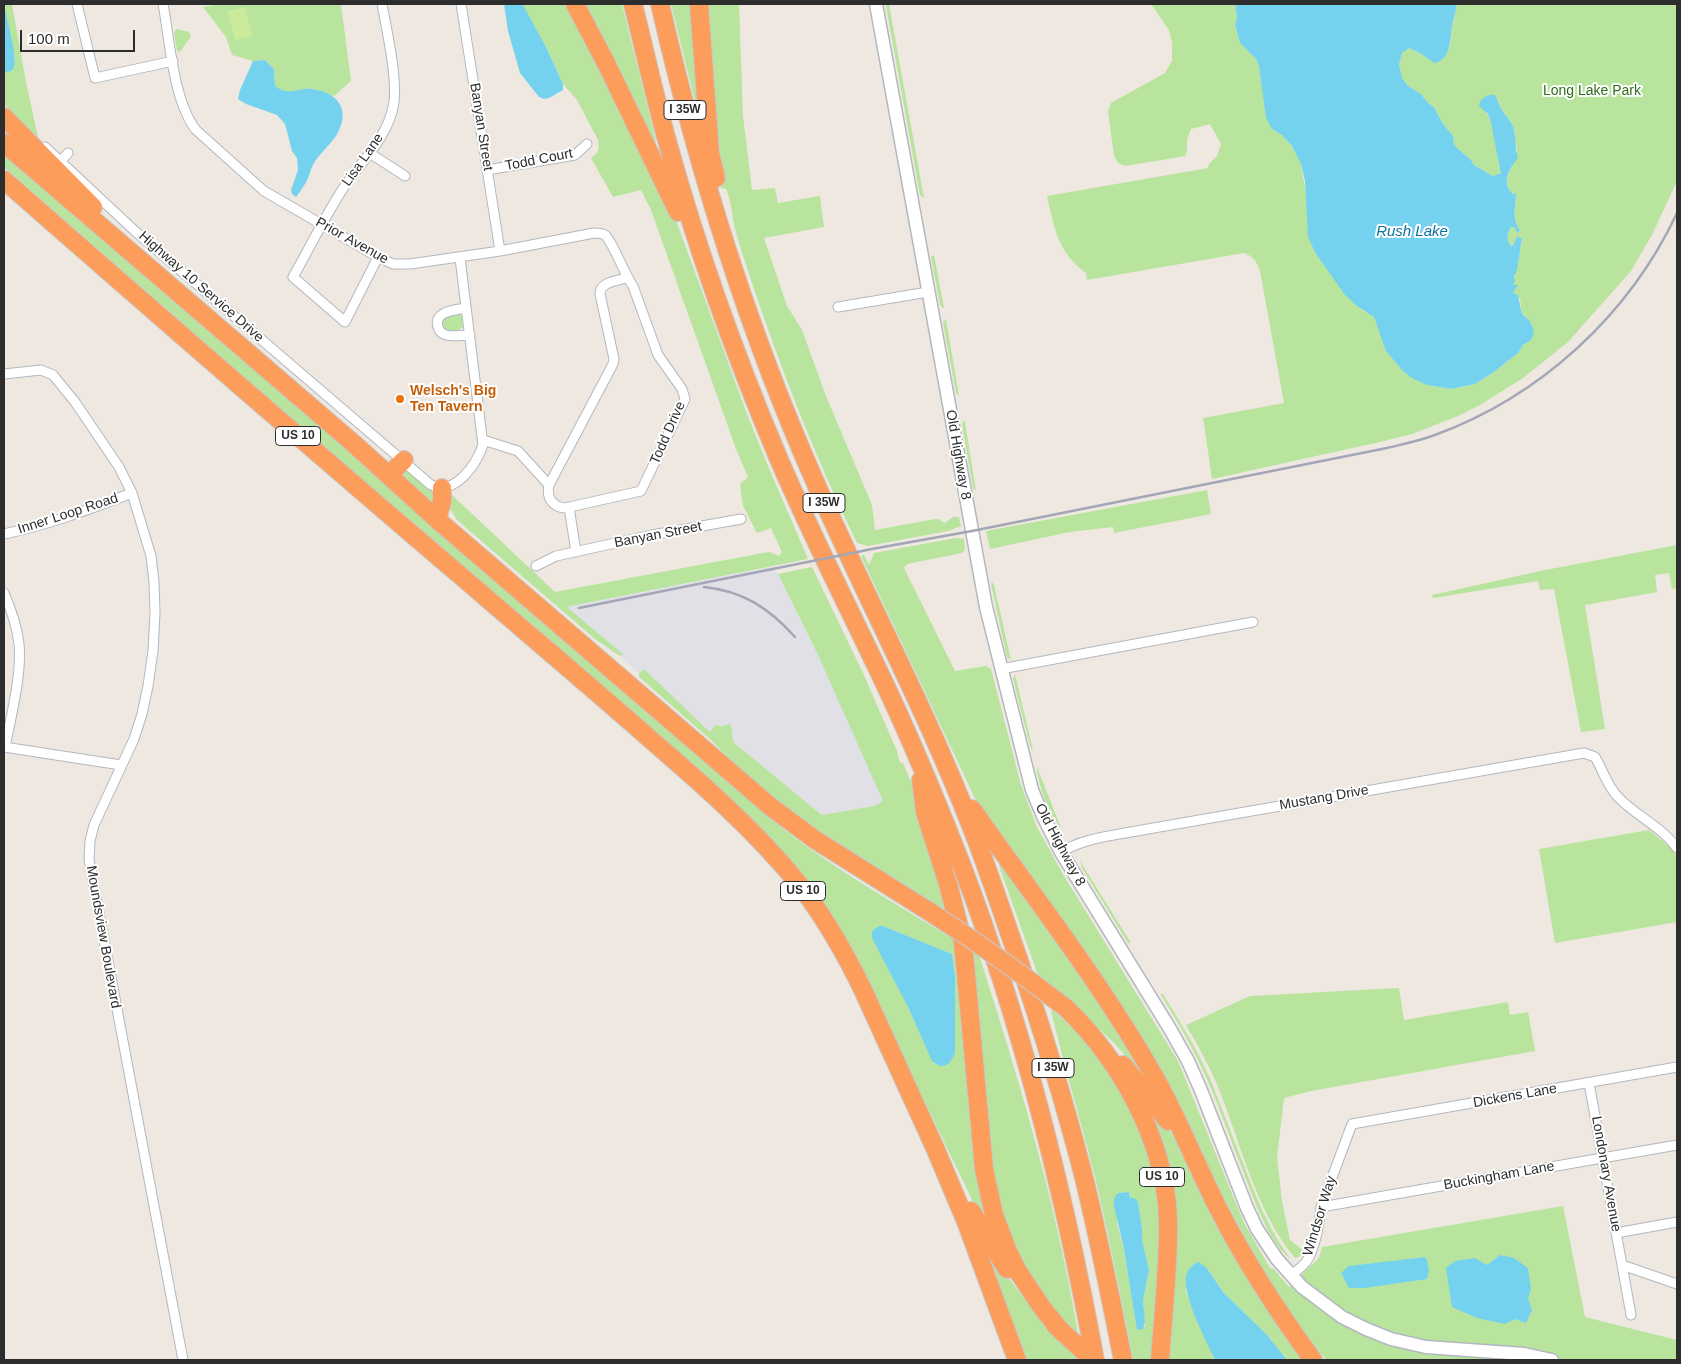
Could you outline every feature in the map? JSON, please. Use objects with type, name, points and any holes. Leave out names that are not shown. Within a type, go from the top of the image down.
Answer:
[{"type":"highway","points":[[575,4],[666,185],[720,307]]},
{"type":"highway","name":"I 35W","points":[[633,4],[669,146],[701,252],[762,418],[793,491],[889,693],[947,827],[993,951],[1037,1094],[1057,1173],[1094,1360]]},
{"type":"highway","name":"I 35W","points":[[660,4],[686,116],[749,316],[796,438],[926,720],[954,784],[994,889],[1060,1091],[1093,1214],[1123,1360]]},
{"type":"highway","points":[[699,4],[710,153],[716,178],[716,214]]},
{"type":"highway","points":[[4,117],[130,243],[168,284]]},
{"type":"highway","name":"US 10","points":[[4,143],[771,807],[814,839],[1008,964],[1070,1013],[1089,1032],[1130,1091],[1150,1136],[1164,1184],[1168,1218],[1168,1248],[1160,1360]]},
{"type":"highway","name":"US 10","points":[[4,180],[689,773],[760,840],[800,886],[837,940],[863,990],[935,1148],[1018,1360]]},
{"type":"highway","points":[[4,187],[45,216]]},
{"type":"highway","points":[[389,475],[404,460]]},
{"type":"highway","points":[[439,521],[442,488]]},
{"type":"highway","points":[[918,760],[925,812],[948,884],[962,942],[984,1169],[988,1192],[997,1227],[1018,1270],[1043,1309],[1062,1332]]},
{"type":"highway","points":[[954,784],[1133,1040],[1174,1114],[1214,1199]]},
{"type":"highway","points":[[1070,1013],[1105,1044],[1146,1092],[1183,1144],[1263,1288],[1313,1360]]},
{"type":"highway","points":[[935,1148],[999,1258],[1035,1306],[1094,1360]]},
{"type":"street","points":[[77,4],[95,78],[173,61]]},
{"type":"street","name":"Prior Avenue","points":[[163,4],[180,94],[188,119],[196,130],[264,190],[378,257],[400,265],[460,258]]},
{"type":"street","name":"Lisa Lane","points":[[378,257],[344,322],[293,277],[345,186],[371,154],[386,128],[390,116],[394,92],[382,4]]},
{"type":"street","name":"Banyan Street","points":[[461,4],[500,251]]},
{"type":"street","name":"Old Highway 8","points":[[876,4],[980,580],[1032,790],[1043,816],[1061,852],[1181,1048],[1200,1088],[1252,1219],[1269,1249],[1292,1276],[1315,1298],[1342,1317],[1391,1339],[1426,1347],[1524,1354],[1552,1360]]},
{"type":"street","name":"Highway 10 Service Drive","points":[[4,108],[136,232],[404,460]]},
{"type":"street","name":"Todd Court","points":[[487,170],[575,155],[587,144]]},
{"type":"street","points":[[60,161],[68,153]]},
{"type":"street","points":[[371,154],[405,176]]},
{"type":"street","name":"Todd Drive","points":[[460,258],[599,232],[603,234],[608,238],[626,278],[633,286],[658,355],[682,389],[685,399],[641,491],[569,507]]},
{"type":"street","points":[[404,460],[431,485],[442,488],[450,487],[456,484],[476,461],[483,445],[460,258]]},
{"type":"street","points":[[576,552],[569,507],[560,508],[551,501],[549,496],[550,485],[614,364],[600,294],[601,288],[603,285],[626,278]]},
{"type":"street","points":[[838,307],[928,292]]},
{"type":"street","points":[[466,308],[443,313],[438,319],[438,329],[447,336],[470,335]]},
{"type":"street","name":"Moundsview Boulevard","points":[[4,374],[40,370],[53,375],[75,402],[119,467],[132,493],[151,556],[155,613],[153,651],[142,714],[134,739],[94,825],[90,841],[89,860],[182,1360]]},
{"type":"street","points":[[483,440],[518,451],[550,485]]},
{"type":"street","name":"Inner Loop Road","points":[[4,534],[24,530],[82,512],[132,493]]},
{"type":"street","name":"Banyan Street","points":[[536,566],[556,556],[652,535],[741,519]]},
{"type":"street","points":[[4,593],[15,622],[19,645],[18,674],[5,747],[121,765]]},
{"type":"street","points":[[1001,669],[1253,622]]},
{"type":"street","name":"Mustang Drive","points":[[1061,852],[1072,845],[1085,841],[1125,833],[1574,754],[1590,754],[1595,757],[1608,785],[1616,795],[1665,834],[1677,848]]},
{"type":"street","name":"Dickens Lane","points":[[1352,1124],[1677,1067]]},
{"type":"street","name":"Londonary Avenue","points":[[1589,1083],[1631,1315]]},
{"type":"street","name":"Windsor Way","points":[[1292,1276],[1307,1261],[1310,1255],[1320,1220],[1321,1207],[1352,1124]]},
{"type":"street","name":"Buckingham Lane","points":[[1321,1207],[1677,1145]]},
{"type":"street","points":[[1616,1233],[1677,1222]]},
{"type":"street","points":[[1622,1265],[1677,1284]]},
{"type":"shaded area","points":[[774,566],[818,655],[884,801],[874,806],[822,815],[733,742],[728,726],[715,725],[710,732],[644,670],[639,673],[620,656],[622,654],[567,608]]},
{"type":"green space","points":[[4,4],[12,4],[38,137],[4,104],[4,73],[15,58]]},
{"type":"green space","points":[[220,4],[341,4],[351,81],[334,96],[314,89],[284,91],[280,89],[275,86],[274,69],[265,60],[253,61],[232,55],[226,37],[203,7]]},
{"type":"green space","points":[[522,4],[566,4],[670,204],[747,414],[808,559],[568,608],[623,654],[620,656],[595,639],[457,520],[448,506],[448,498],[452,495],[555,592],[769,552],[779,556],[782,552],[771,528],[757,533],[743,506],[740,484],[748,477],[736,449],[651,210],[641,190],[613,197],[591,158],[598,151],[598,140],[577,100],[563,84],[546,47]]},
{"type":"green space","points":[[581,4],[622,4],[656,141],[649,143]]},
{"type":"green space","points":[[671,4],[695,4],[699,118]]},
{"type":"green space","points":[[703,4],[739,4],[743,116],[752,190],[775,188],[778,203],[820,196],[824,227],[764,238],[787,306],[802,330],[826,396],[872,505],[875,530],[935,519],[945,523],[953,517],[959,517],[961,526],[948,531],[868,546],[857,543],[814,447],[788,382],[740,247],[728,194],[726,189],[721,188],[715,158]]},
{"type":"green space","points":[[888,4],[924,198],[920,195],[886,6]]},
{"type":"green space","name":"Long Lake Park","points":[[1151,4],[1235,4],[1237,18],[1235,26],[1240,43],[1256,59],[1259,66],[1272,129],[1282,135],[1292,146],[1301,164],[1316,254],[1363,311],[1370,313],[1374,317],[1379,329],[1427,385],[1451,389],[1475,384],[1494,372],[1531,340],[1529,320],[1522,314],[1520,299],[1513,293],[1517,287],[1513,285],[1522,241],[1516,241],[1511,246],[1508,239],[1511,227],[1514,226],[1518,232],[1520,230],[1515,217],[1516,194],[1511,193],[1507,182],[1517,150],[1512,124],[1501,109],[1498,99],[1483,108],[1493,128],[1501,173],[1493,176],[1474,165],[1456,147],[1453,136],[1443,124],[1434,107],[1421,94],[1408,86],[1402,78],[1399,65],[1402,53],[1409,48],[1434,63],[1450,46],[1457,4],[1677,4],[1677,181],[1652,235],[1631,271],[1568,342],[1523,378],[1480,405],[1412,434],[1212,479],[1203,418],[1284,403],[1260,271],[1256,262],[1244,253],[1087,280],[1086,273],[1069,257],[1063,248],[1055,229],[1047,196],[1208,168],[1209,164],[1217,156],[1221,144],[1210,124],[1191,129],[1187,140],[1185,156],[1125,166],[1118,163],[1114,156],[1108,111],[1111,103],[1165,73],[1172,61],[1172,43],[1169,30]]},
{"type":"green space","points":[[245,7],[252,36],[235,40],[227,11]]},
{"type":"green space","points":[[177,29],[189,32],[191,36],[180,52],[177,51],[174,32]]},
{"type":"green space","points":[[4,152],[782,828],[846,873],[958,942],[985,1195],[987,1231],[872,992],[812,891],[441,549],[4,167]],"holes":[[[883,926],[952,954],[955,976],[955,1053],[934,1064],[908,1007]]]},
{"type":"green space","points":[[934,255],[944,308],[940,305],[931,257]]},
{"type":"green space","points":[[457,314],[462,316],[463,327],[456,331],[448,331],[443,323],[444,318]]},
{"type":"green space","points":[[946,319],[959,396],[956,393],[943,322]]},
{"type":"green space","points":[[964,420],[976,491],[973,488],[962,424]]},
{"type":"green space","points":[[409,468],[436,496],[435,504],[397,472]]},
{"type":"green space","points":[[1207,490],[1211,514],[1114,533],[1113,527],[1070,532],[990,549],[986,531]]},
{"type":"green space","points":[[956,538],[964,539],[965,550],[962,553],[907,564],[904,568],[955,671],[986,666],[991,669],[1021,785],[1037,827],[1064,876],[1178,1061],[1244,1223],[1270,1268],[1274,1269],[1289,1287],[1319,1258],[1322,1247],[1563,1206],[1585,1317],[1677,1340],[1677,1360],[1326,1360],[1286,1309],[1265,1275],[1197,1148],[978,805],[861,556],[864,555],[869,565],[874,553]]},
{"type":"green space","points":[[1677,545],[1677,588],[1672,589],[1669,573],[1655,575],[1657,592],[1585,605],[1605,729],[1581,732],[1554,589],[1540,590],[1538,581],[1433,598],[1432,595],[1540,571]]},
{"type":"green space","points":[[812,567],[863,673],[897,751],[900,763],[903,763],[911,782],[951,916],[812,831],[746,776],[711,740],[639,677],[639,673],[644,669],[710,732],[715,725],[731,724],[733,742],[822,815],[874,806],[883,801],[818,655],[778,574]]},
{"type":"green space","points":[[992,582],[994,585],[1011,660],[1007,657]]},
{"type":"green space","points":[[1015,674],[1033,752],[1013,679]]},
{"type":"green space","points":[[1037,767],[1061,828],[1045,799]]},
{"type":"green space","points":[[1649,830],[1671,848],[1677,856],[1677,922],[1555,943],[1539,849]]},
{"type":"green space","points":[[1080,861],[1131,943],[1128,943],[1082,868]]},
{"type":"green space","points":[[1005,863],[1065,945],[1159,1097],[1142,1074],[1112,1041],[1038,975],[999,866]]},
{"type":"green space","points":[[966,946],[979,955],[1036,1143],[1059,1238],[1078,1334],[1058,1316],[1033,1285],[997,1212]]},
{"type":"green space","points":[[1399,988],[1404,1020],[1508,1002],[1510,1015],[1528,1012],[1535,1051],[1311,1091],[1284,1098],[1277,1158],[1282,1201],[1290,1240],[1305,1252],[1295,1258],[1281,1239],[1258,1195],[1215,1080],[1186,1025],[1250,996]]},
{"type":"green space","points":[[1161,994],[1163,994],[1200,1058],[1264,1213],[1276,1237],[1291,1259],[1275,1242],[1268,1230],[1250,1191],[1207,1079]]},
{"type":"green space","points":[[1053,1010],[1083,1039],[1109,1071],[1133,1113],[1150,1158],[1160,1218],[1155,1360],[1133,1360],[1115,1266],[1094,1173],[1051,1011]],"holes":[[[1129,1192],[1131,1198],[1137,1200],[1142,1240],[1149,1270],[1143,1301],[1145,1326],[1137,1326],[1124,1249],[1117,1224],[1118,1193]]]},
{"type":"green space","points":[[1144,1093],[1176,1140],[1304,1360],[1287,1360],[1267,1335],[1223,1292],[1206,1267],[1185,1290],[1215,1360],[1169,1360],[1172,1311],[1153,1123]]},
{"type":"green space","points":[[991,1255],[1024,1298],[1083,1360],[1026,1360],[987,1257]]},
{"type":"water","points":[[4,4],[15,62],[13,69],[4,73]]},
{"type":"water","points":[[504,4],[523,5],[546,47],[563,84],[563,90],[544,99],[539,97],[520,73],[508,31]]},
{"type":"water","name":"Rush Lake","points":[[1235,4],[1457,4],[1449,49],[1444,58],[1434,63],[1409,48],[1402,53],[1399,65],[1402,78],[1408,86],[1421,94],[1434,107],[1443,124],[1453,136],[1456,147],[1474,165],[1493,176],[1501,173],[1491,123],[1488,114],[1479,106],[1483,99],[1487,96],[1495,95],[1513,127],[1518,158],[1509,171],[1507,186],[1513,194],[1516,193],[1515,217],[1520,230],[1518,233],[1514,227],[1511,227],[1508,234],[1509,244],[1513,245],[1517,237],[1522,238],[1513,285],[1518,285],[1513,293],[1518,295],[1522,314],[1529,320],[1534,333],[1531,340],[1523,345],[1518,353],[1494,372],[1475,384],[1451,389],[1427,385],[1412,378],[1403,371],[1386,351],[1374,317],[1357,306],[1345,295],[1316,254],[1308,237],[1305,181],[1301,164],[1292,146],[1282,135],[1272,129],[1266,118],[1259,66],[1256,59],[1240,43],[1235,25],[1237,18]]},
{"type":"water","points":[[265,60],[274,69],[275,86],[285,91],[312,89],[322,91],[336,99],[342,111],[343,119],[336,136],[314,163],[306,182],[296,197],[292,194],[291,190],[298,170],[297,158],[292,151],[285,124],[277,115],[246,104],[238,99],[253,61]]},
{"type":"water","points":[[879,926],[952,954],[955,976],[955,1053],[951,1061],[946,1065],[940,1066],[932,1061],[908,1007],[872,938],[872,931]]},
{"type":"water","points":[[1129,1192],[1130,1197],[1138,1202],[1142,1240],[1149,1270],[1143,1301],[1145,1322],[1143,1329],[1137,1330],[1124,1249],[1114,1206],[1114,1199],[1118,1193]]},
{"type":"water","points":[[1500,1255],[1514,1258],[1528,1268],[1531,1289],[1528,1299],[1532,1310],[1526,1323],[1515,1319],[1505,1324],[1477,1318],[1452,1307],[1446,1268],[1455,1261],[1475,1258],[1487,1265]]},
{"type":"water","points":[[1426,1257],[1429,1270],[1427,1279],[1365,1288],[1349,1288],[1341,1273],[1349,1266]]},
{"type":"water","points":[[1198,1262],[1206,1267],[1223,1292],[1267,1335],[1287,1360],[1215,1360],[1195,1316],[1187,1291],[1187,1273]]},
{"type":"railway","points":[[579,608],[1387,448],[1435,435],[1474,418],[1511,398],[1545,375],[1578,348],[1607,318],[1634,285],[1657,250],[1677,213]]},
{"type":"railway","points":[[704,587],[731,592],[765,609],[795,637]]},
{"type":"place","name":"Welsch's Big Ten Tavern","points":[[400,399]]}]
